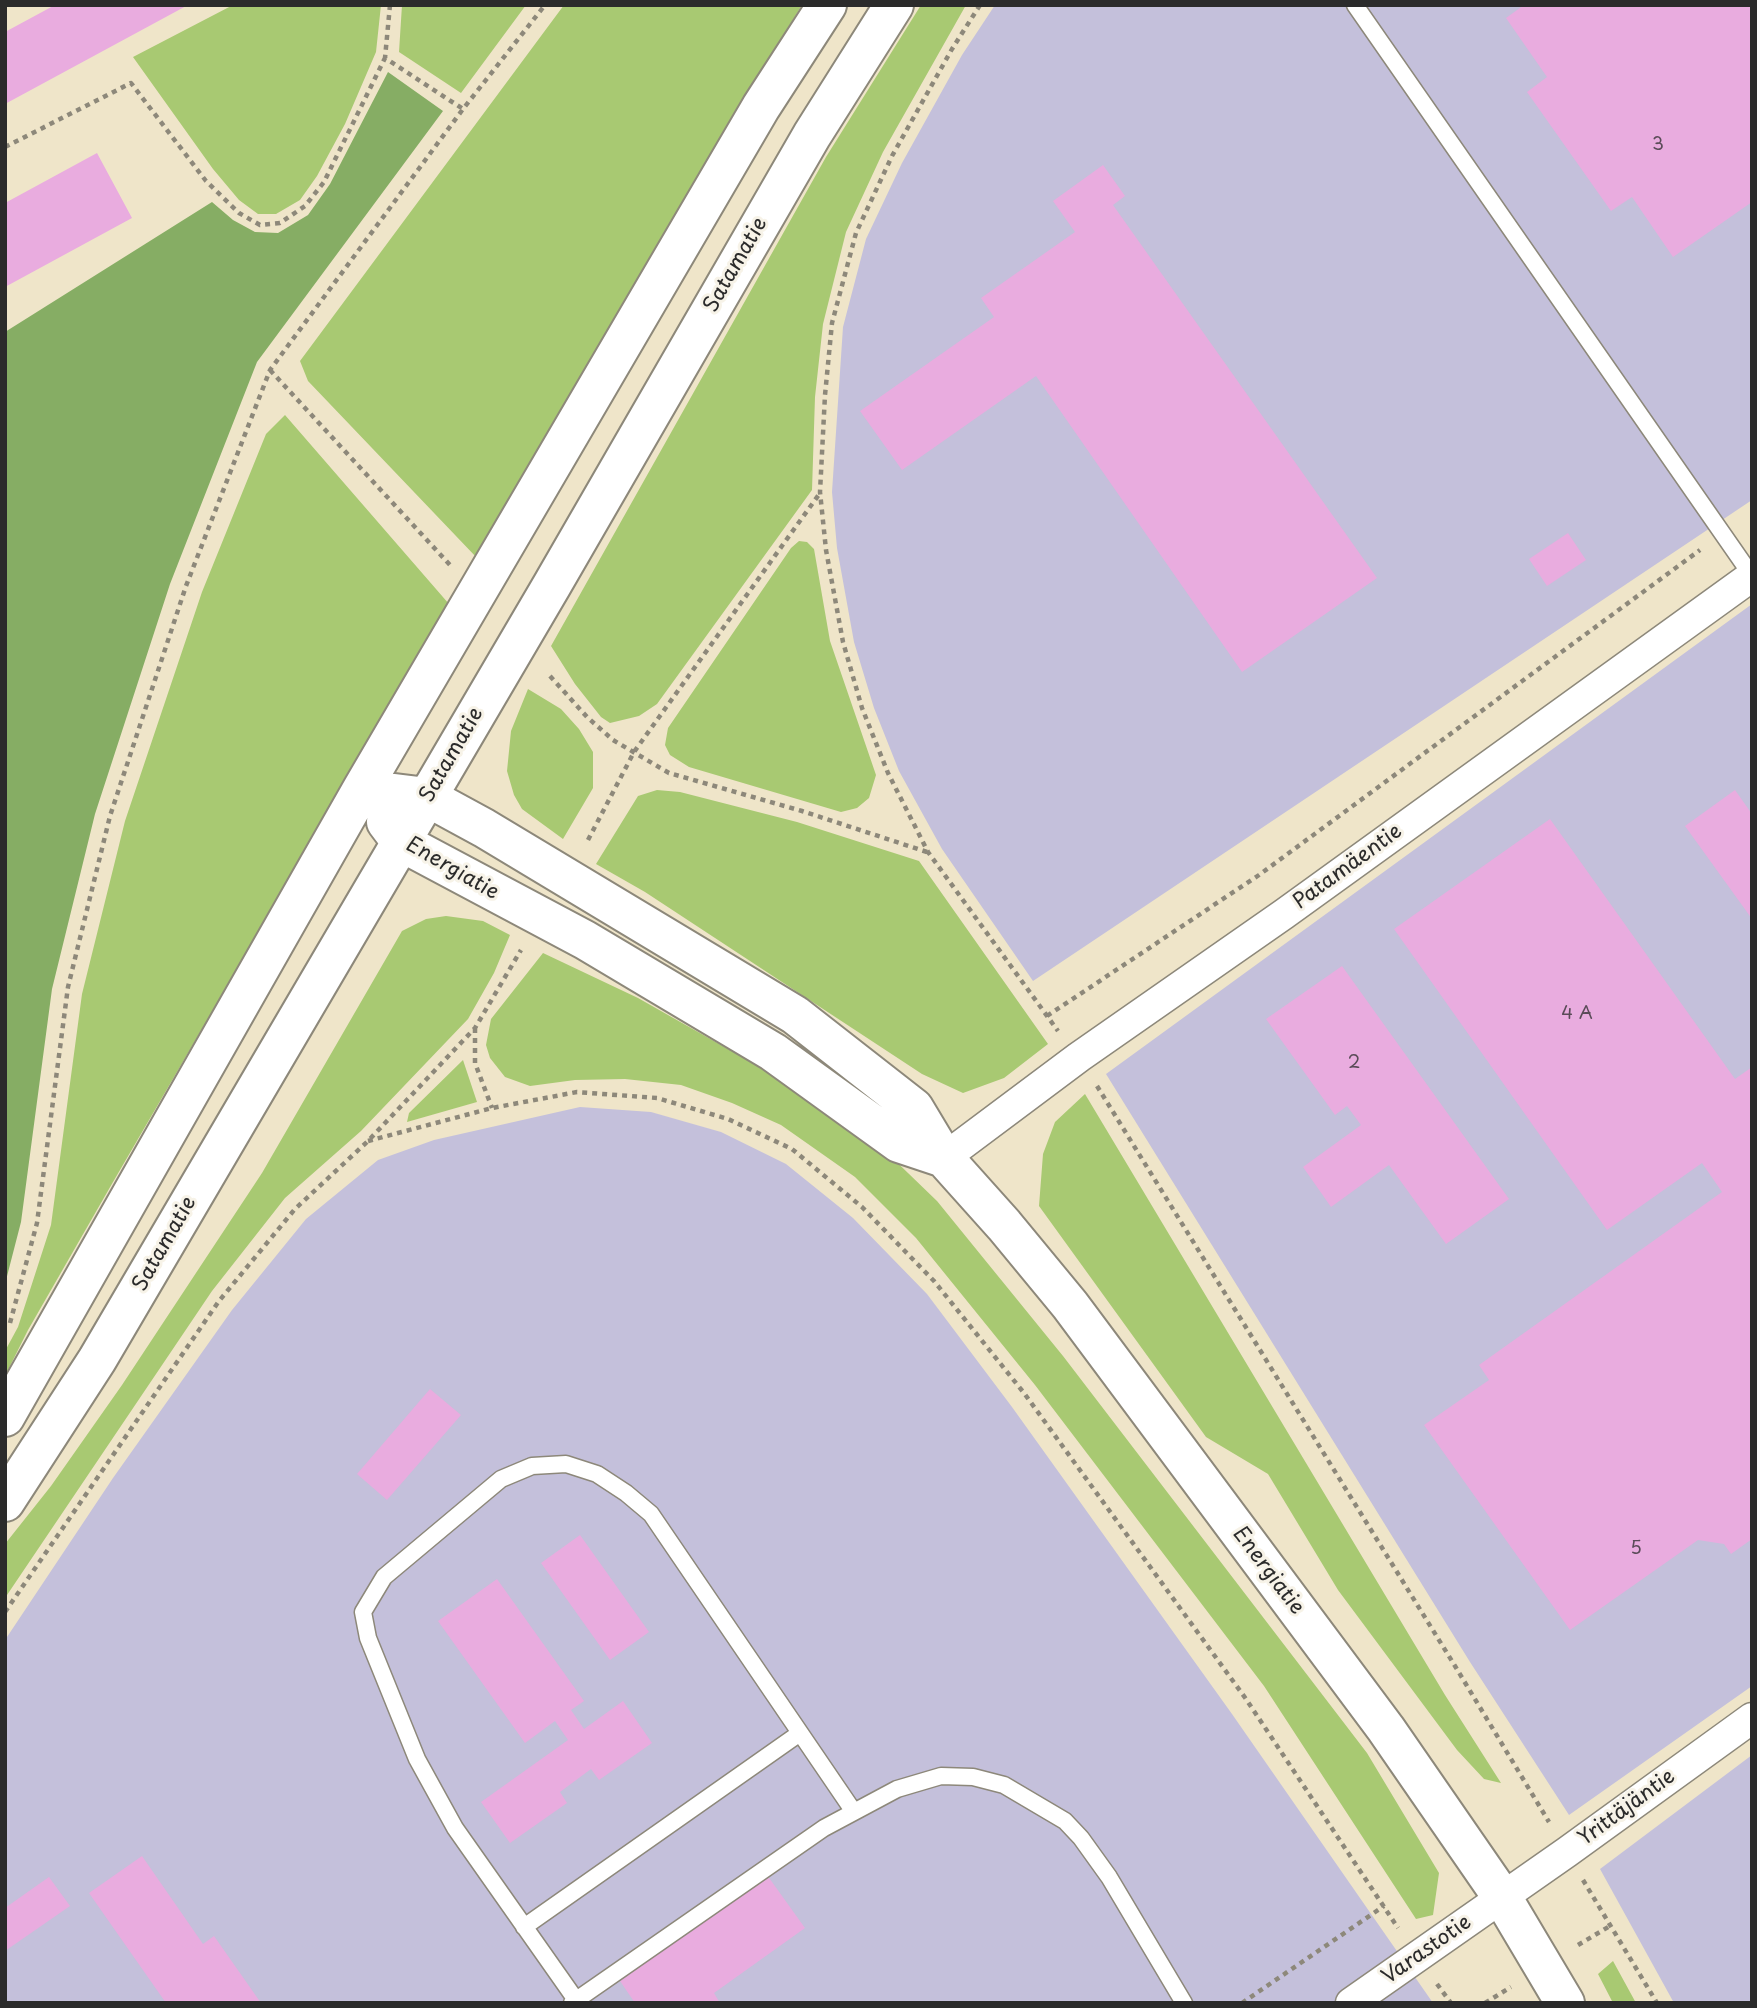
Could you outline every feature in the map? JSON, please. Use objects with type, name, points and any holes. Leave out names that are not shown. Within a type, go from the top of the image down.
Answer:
[{"type":"main road","points":[[5,1417],[362,789],[754,119],[827,5]]},
{"type":"main road","name":"Satamatie","points":[[5,1502],[97,1360],[812,135],[894,5]]},
{"type":"main road","name":"Energiatie","points":[[362,789],[427,797],[484,828],[794,1015],[914,1108],[944,1158],[1070,1305],[1386,1729],[1502,1897],[1565,2003]]},
{"type":"main road","name":"Energiatie","points":[[362,789],[401,842],[585,940],[773,1052],[899,1143],[944,1158]]},
{"type":"street","name":"Patamäentie","points":[[944,1158],[1079,1057],[1284,914],[1752,576]]},
{"type":"street","name":"Yrittäjäntie","points":[[1502,1897],[1752,1718]]},
{"type":"street","name":"Varastotie","points":[[1351,2003],[1502,1897]]},
{"type":"lane","points":[[1355,5],[1752,576]]},
{"type":"lane","points":[[854,1812],[651,1514],[597,1474],[566,1464],[531,1466],[500,1479],[384,1577],[363,1612],[368,1638],[417,1759],[455,1828],[574,2001],[824,1828],[854,1812],[897,1789],[941,1776],[973,1777],[1004,1786],[1065,1821],[1109,1877],[1184,2003]]},
{"type":"lane","points":[[524,1927],[800,1733]]},
{"type":"path","points":[[5,147],[131,83],[206,181],[239,213],[260,225],[280,223],[305,206],[324,182],[385,58],[390,5]]},
{"type":"path","points":[[5,1334],[37,1223],[68,987],[110,816],[186,586],[270,370],[463,109],[545,5]]},
{"type":"path","points":[[980,5],[892,156],[856,233],[832,323],[820,492],[826,550],[843,642],[862,708],[888,773],[928,852],[1079,1057],[1448,1654],[1657,2003]]},
{"type":"path","points":[[385,58],[463,109]]},
{"type":"path","points":[[270,370],[453,568]]},
{"type":"path","points":[[588,840],[634,752],[820,492]]},
{"type":"path","points":[[1047,1016],[1259,875],[1721,534]]},
{"type":"path","points":[[550,676],[612,740],[669,773],[802,811],[928,852]]},
{"type":"path","points":[[5,1612],[219,1301],[295,1209],[368,1141],[475,1028],[522,948]]},
{"type":"path","points":[[475,1028],[475,1063],[492,1108]]},
{"type":"path","points":[[368,1141],[492,1108],[578,1092],[657,1098],[728,1119],[792,1149],[862,1207],[934,1281],[1024,1393],[1245,1699],[1451,2003]]},
{"type":"path","points":[[1242,2003],[1384,1906]]},
{"type":"shaded area","points":[[995,5],[1752,5],[1752,500],[1033,981],[942,849],[899,771],[874,708],[854,642],[837,548],[832,492],[843,327],[866,239],[902,163],[962,55]]},
{"type":"shaded area","points":[[1752,604],[1752,1686],[1569,1815],[1470,1662],[1106,1074]]},
{"type":"shaded area","points":[[580,1107],[651,1112],[721,1132],[786,1164],[853,1218],[927,1294],[1012,1407],[1232,1714],[1433,2003],[5,2003],[5,1640],[113,1478],[232,1310],[306,1219],[378,1160],[434,1140]]},
{"type":"shaded area","points":[[1752,1755],[1752,2003],[1674,2003],[1600,1869]]},
{"type":"green space","points":[[233,5],[381,5],[376,52],[345,124],[317,176],[300,200],[276,214],[258,214],[239,200],[213,169],[133,57]]},
{"type":"green space","points":[[402,5],[526,5],[461,93],[399,52]]},
{"type":"green space","points":[[564,5],[802,5],[747,94],[477,558],[308,381],[300,361]]},
{"type":"green space","points":[[921,5],[966,5],[883,152],[846,232],[823,324],[815,397],[812,490],[657,704],[639,716],[610,723],[601,717],[575,684],[551,646],[826,157]]},
{"type":"green space","points":[[388,72],[443,111],[257,362],[170,584],[95,814],[52,989],[21,1222],[5,1284],[5,332],[212,202],[233,220],[255,232],[278,233],[308,215],[330,184]]},
{"type":"green space","points":[[285,415],[449,604],[113,1182],[28,1330],[5,1376],[5,1351],[18,1327],[51,1225],[82,994],[125,821],[202,592],[266,434]]},
{"type":"green space","points":[[799,541],[807,542],[814,549],[830,641],[876,775],[869,798],[857,808],[841,812],[689,767],[670,755],[665,745],[668,728],[791,548]]},
{"type":"green space","points":[[528,689],[561,709],[579,729],[593,752],[593,788],[563,839],[522,809],[514,795],[507,771],[511,731]]},
{"type":"green space","points":[[657,790],[680,792],[797,822],[919,861],[1048,1044],[1004,1078],[963,1093],[922,1074],[645,892],[596,864],[638,796]]},
{"type":"green space","points":[[446,916],[483,921],[510,935],[494,973],[468,1019],[361,1131],[285,1198],[212,1291],[5,1598],[5,1544],[51,1486],[122,1385],[262,1173],[402,931],[426,919]]},
{"type":"green space","points":[[543,953],[638,998],[751,1062],[879,1145],[937,1201],[1063,1356],[1367,1753],[1439,1873],[1433,1915],[1416,1919],[1264,1686],[1035,1385],[916,1238],[855,1177],[781,1125],[732,1103],[681,1085],[625,1079],[575,1080],[530,1086],[505,1077],[490,1058],[486,1045],[491,1019]]},
{"type":"green space","points":[[463,1060],[477,1102],[407,1122],[409,1113]]},
{"type":"green space","points":[[1085,1094],[1445,1695],[1501,1783],[1484,1779],[1457,1750],[1338,1590],[1268,1474],[1206,1437],[1039,1206],[1043,1154],[1055,1122]]},
{"type":"green space","points":[[1613,1961],[1636,2003],[1613,2003],[1598,1974]]},
{"type":"building","points":[[55,5],[188,5],[5,104],[5,32]]},
{"type":"building","points":[[1524,5],[1752,5],[1752,202],[1673,257],[1632,197],[1611,211],[1527,92],[1547,77],[1506,18]]},
{"type":"building","points":[[97,153],[132,218],[5,287],[5,203]]},
{"type":"building","points":[[1103,165],[1125,196],[1113,205],[1377,578],[1242,672],[1036,376],[902,470],[860,411],[994,317],[981,298],[1075,232],[1053,201]]},
{"type":"building","points":[[1568,533],[1586,560],[1547,586],[1529,559]]},
{"type":"building","points":[[1735,790],[1752,814],[1752,919],[1685,826]]},
{"type":"building","points":[[1550,819],[1735,1079],[1752,1067],[1752,1539],[1731,1554],[1724,1544],[1698,1540],[1570,1630],[1424,1425],[1489,1380],[1479,1365],[1722,1192],[1702,1163],[1607,1230],[1394,929]]},
{"type":"building","points":[[1342,966],[1509,1199],[1446,1244],[1389,1165],[1331,1207],[1303,1167],[1361,1125],[1347,1106],[1335,1115],[1266,1019]]},
{"type":"building","points":[[430,1389],[461,1415],[387,1500],[357,1474]]},
{"type":"building","points":[[580,1535],[649,1632],[610,1660],[541,1563]]},
{"type":"building","points":[[497,1579],[584,1701],[571,1710],[584,1729],[623,1701],[652,1743],[599,1780],[591,1769],[560,1792],[567,1803],[510,1843],[481,1802],[568,1740],[555,1721],[525,1743],[438,1621]]},
{"type":"building","points":[[142,1856],[203,1944],[214,1936],[261,2003],[166,2003],[89,1893]]},
{"type":"building","points":[[767,1875],[805,1928],[714,1993],[720,2003],[635,2003],[620,1981]]},
{"type":"building","points":[[49,1877],[70,1906],[5,1951],[5,1908]]}]
